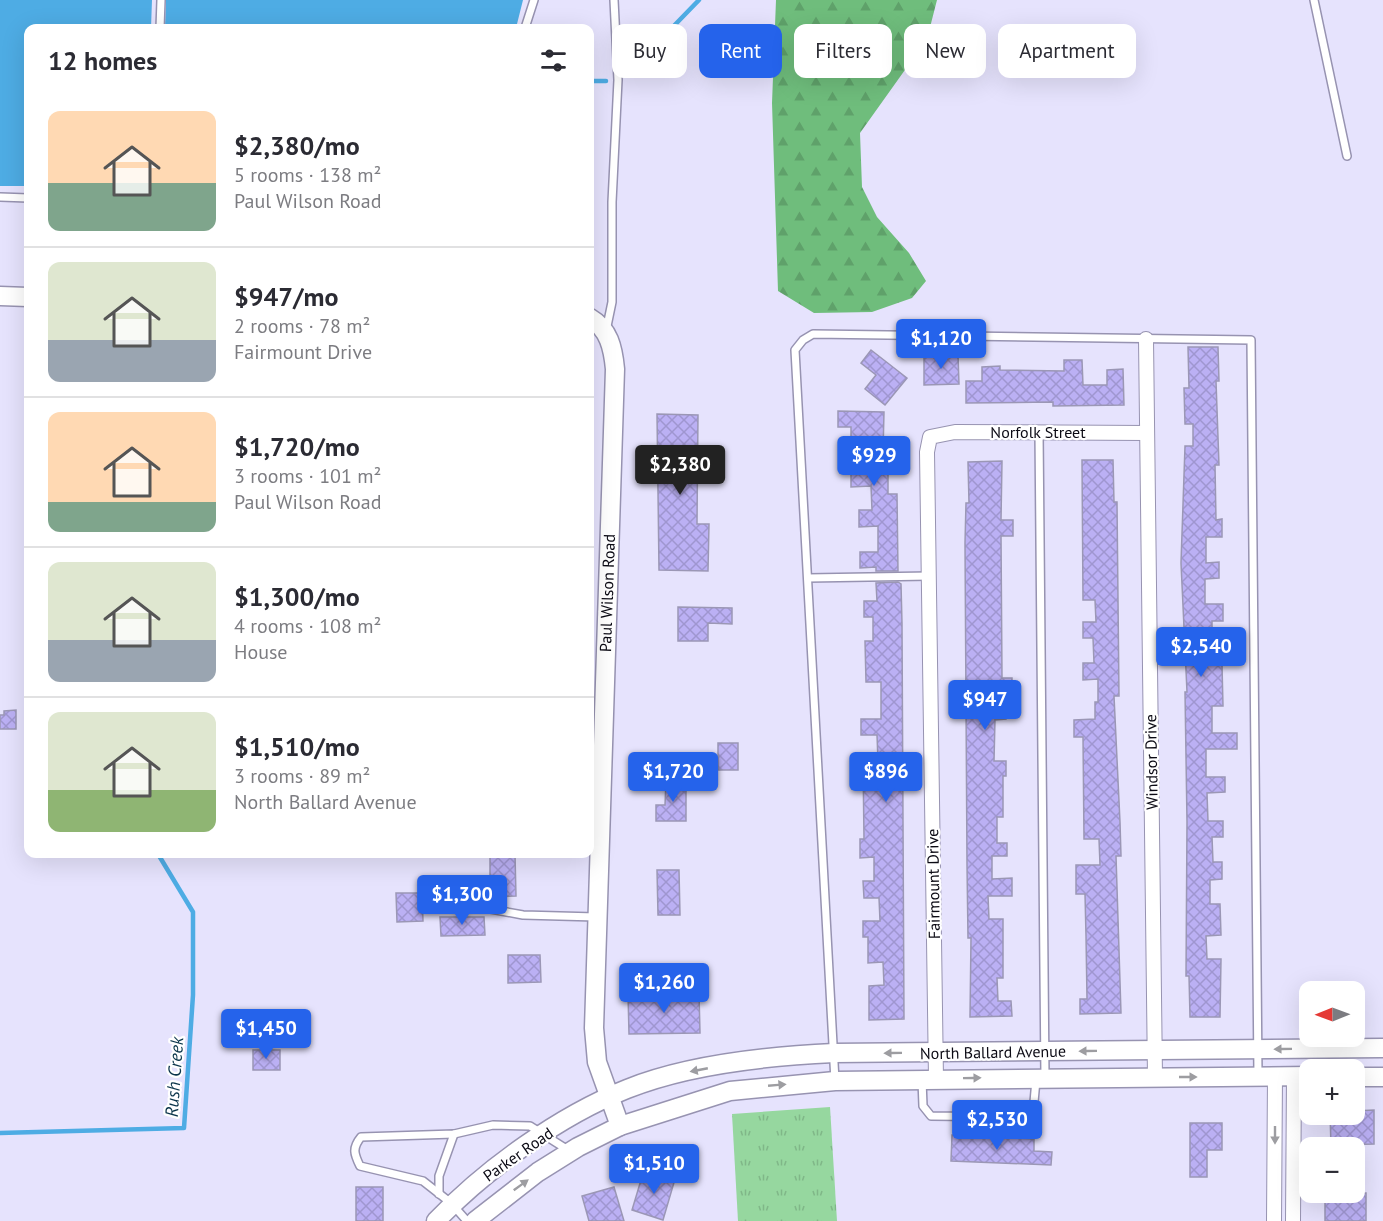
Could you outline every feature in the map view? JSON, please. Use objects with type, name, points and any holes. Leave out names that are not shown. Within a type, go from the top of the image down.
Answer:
[{"type":"main road","points":[[0,296],[24,297]]},
{"type":"main road","name":"Paul Wilson Road","points":[[594,322],[610,341],[615,369],[594,811],[596,917],[594,1028],[597,1062],[620,1126]]},
{"type":"main road","name":"North Ballard Avenue","points":[[608,1097],[629,1088],[715,1066],[784,1056],[834,1053],[1383,1048]]},
{"type":"main road","name":"North Ballard Avenue","points":[[620,1126],[730,1091],[835,1081],[1041,1077],[1299,1076]]},
{"type":"main road","points":[[1365,1077],[1383,1077]]},
{"type":"main road","name":"Parker Road","points":[[436,1221],[445,1198],[494,1169],[544,1134],[608,1097]]},
{"type":"main road","name":"Parker Road","points":[[475,1221],[538,1172],[620,1126]]},
{"type":"street","name":"Windsor Drive","points":[[1146,339],[1155,1077]]},
{"type":"street","name":"Norfolk Street","points":[[930,437],[955,432],[1146,433]]},
{"type":"street","name":"Fairmount Drive","points":[[929,1079],[935,1053],[927,452],[930,437]]},
{"type":"street","points":[[1267,1077],[1274,1221]]},
{"type":"street","points":[[1293,1221],[1299,1124]]},
{"type":"lane","points":[[160,24],[161,0]]},
{"type":"lane","points":[[526,24],[534,0]]},
{"type":"lane","points":[[605,333],[612,302],[612,202],[618,80],[614,0]]},
{"type":"lane","points":[[1314,0],[1347,156]]},
{"type":"lane","points":[[0,197],[24,198]]},
{"type":"lane","points":[[835,1081],[795,350],[803,340],[813,334],[1251,340],[1257,1049],[1267,1077]]},
{"type":"lane","points":[[929,1079],[923,1106],[932,1116],[1025,1117],[1033,1113],[1041,1077],[1045,1051],[1039,432]]},
{"type":"lane","points":[[808,579],[930,576]]},
{"type":"lane","points":[[453,902],[523,915],[596,917]]},
{"type":"lane","points":[[467,1221],[445,1198],[423,1180],[360,1166],[354,1153],[356,1143],[361,1137],[454,1134],[493,1125],[530,1126],[570,1152]]},
{"type":"lane","points":[[445,1198],[439,1176],[454,1134]]},
{"type":"green space","points":[[776,0],[937,0],[931,24],[904,24],[904,71],[860,133],[862,187],[877,217],[909,253],[926,281],[912,298],[872,312],[814,313],[778,291],[772,103],[773,78],[782,78],[782,24],[775,24]]},
{"type":"green space","points":[[830,1107],[837,1221],[738,1221],[732,1114]]},
{"type":"water","points":[[0,0],[152,0],[151,24],[24,24],[24,186],[0,186]]},
{"type":"water","points":[[166,0],[523,0],[517,24],[165,24]]},
{"type":"building","points":[[1188,347],[1218,347],[1219,381],[1216,381],[1219,465],[1215,465],[1216,520],[1222,519],[1222,537],[1206,537],[1206,563],[1219,562],[1219,578],[1205,579],[1205,604],[1223,604],[1223,621],[1212,621],[1212,635],[1208,635],[1209,665],[1222,665],[1223,706],[1212,706],[1212,733],[1237,733],[1237,749],[1206,749],[1206,777],[1225,777],[1225,792],[1207,793],[1208,821],[1223,821],[1223,837],[1212,837],[1213,862],[1222,862],[1222,879],[1210,880],[1210,904],[1220,904],[1221,935],[1206,936],[1207,959],[1221,959],[1220,1017],[1190,1017],[1189,976],[1186,976],[1185,692],[1187,692],[1181,563],[1185,446],[1193,446],[1193,424],[1185,424],[1184,388],[1189,388]]},
{"type":"building","points":[[871,350],[907,378],[885,405],[865,389],[876,375],[861,363]]},
{"type":"building","points":[[924,355],[958,355],[959,384],[924,385]]},
{"type":"building","points":[[1064,360],[1082,360],[1083,385],[1107,385],[1107,370],[1123,369],[1124,405],[1053,406],[1053,402],[966,403],[966,381],[982,381],[982,367],[1000,366],[1000,370],[1064,371]]},
{"type":"building","points":[[838,411],[884,412],[883,453],[888,453],[888,494],[897,494],[898,571],[876,571],[876,567],[860,568],[860,552],[878,552],[878,526],[859,527],[859,510],[872,510],[871,486],[851,487],[851,470],[861,470],[860,445],[851,445],[851,427],[838,427]]},
{"type":"building","points":[[657,414],[698,415],[697,524],[709,524],[708,571],[659,570]]},
{"type":"building","points":[[1082,460],[1113,460],[1114,502],[1117,502],[1119,696],[1114,696],[1121,856],[1116,856],[1121,1013],[1080,1014],[1080,999],[1087,999],[1085,894],[1076,894],[1076,865],[1100,865],[1099,839],[1084,839],[1083,737],[1074,737],[1074,720],[1095,719],[1095,702],[1098,702],[1098,679],[1083,680],[1083,663],[1094,663],[1093,638],[1083,638],[1083,622],[1096,622],[1095,600],[1083,600]]},
{"type":"building","points":[[1002,461],[1001,520],[1013,520],[1013,536],[1001,536],[1002,678],[1012,678],[1012,696],[1005,696],[1006,719],[995,720],[994,761],[1006,761],[1006,776],[1003,776],[1003,817],[997,817],[997,843],[1007,843],[1007,856],[992,856],[992,879],[1012,878],[1012,896],[988,896],[989,919],[1003,919],[1003,978],[997,978],[998,1001],[1011,1001],[1012,1016],[970,1017],[971,938],[968,938],[965,543],[966,503],[969,503],[968,462]]},
{"type":"building","points":[[898,582],[901,584],[902,623],[904,1019],[869,1020],[869,986],[884,985],[883,962],[868,963],[868,937],[863,937],[863,921],[880,921],[879,898],[864,898],[863,881],[874,881],[874,857],[860,858],[860,839],[864,839],[863,761],[878,761],[877,735],[861,735],[861,719],[881,719],[881,682],[866,682],[865,641],[873,641],[873,617],[864,617],[864,601],[877,601],[876,583]]},
{"type":"building","points":[[678,607],[732,608],[732,624],[708,623],[708,641],[678,641]]},
{"type":"building","points":[[16,710],[16,729],[0,729],[0,715],[4,715],[4,711]]},
{"type":"building","points":[[718,743],[738,743],[738,770],[718,770]]},
{"type":"building","points":[[666,781],[686,781],[686,821],[656,821],[656,805],[665,805]]},
{"type":"building","points":[[490,858],[515,858],[516,896],[490,897]]},
{"type":"building","points":[[657,870],[679,870],[680,915],[658,915]]},
{"type":"building","points":[[396,893],[422,893],[423,921],[397,922]]},
{"type":"building","points":[[440,917],[484,917],[485,935],[441,936]]},
{"type":"building","points":[[508,955],[540,955],[541,982],[508,983]]},
{"type":"building","points":[[699,993],[700,1033],[629,1034],[628,994]]},
{"type":"building","points":[[253,1050],[280,1050],[280,1070],[253,1070]]},
{"type":"building","points":[[1365,1110],[1374,1110],[1374,1144],[1365,1144],[1365,1137],[1331,1137],[1330,1125],[1365,1125]]},
{"type":"building","points":[[1190,1123],[1222,1123],[1222,1150],[1207,1150],[1207,1177],[1190,1177]]},
{"type":"building","points":[[952,1135],[1034,1139],[1034,1151],[1052,1152],[1051,1165],[951,1161]]},
{"type":"building","points":[[644,1170],[675,1179],[663,1220],[632,1210]]},
{"type":"building","points":[[356,1187],[383,1187],[383,1221],[356,1221]]},
{"type":"building","points":[[614,1187],[624,1221],[589,1221],[582,1196]]},
{"type":"building","points":[[1365,1193],[1366,1221],[1325,1221],[1325,1203],[1365,1203]]},
{"type":"waterway","name":"Rush Creek","points":[[676,24],[699,0]]},
{"type":"waterway","name":"Rush Creek","points":[[594,81],[606,81]]},
{"type":"waterway","name":"Rush Creek","points":[[0,1133],[184,1128],[193,995],[193,912],[160,858]]}]
